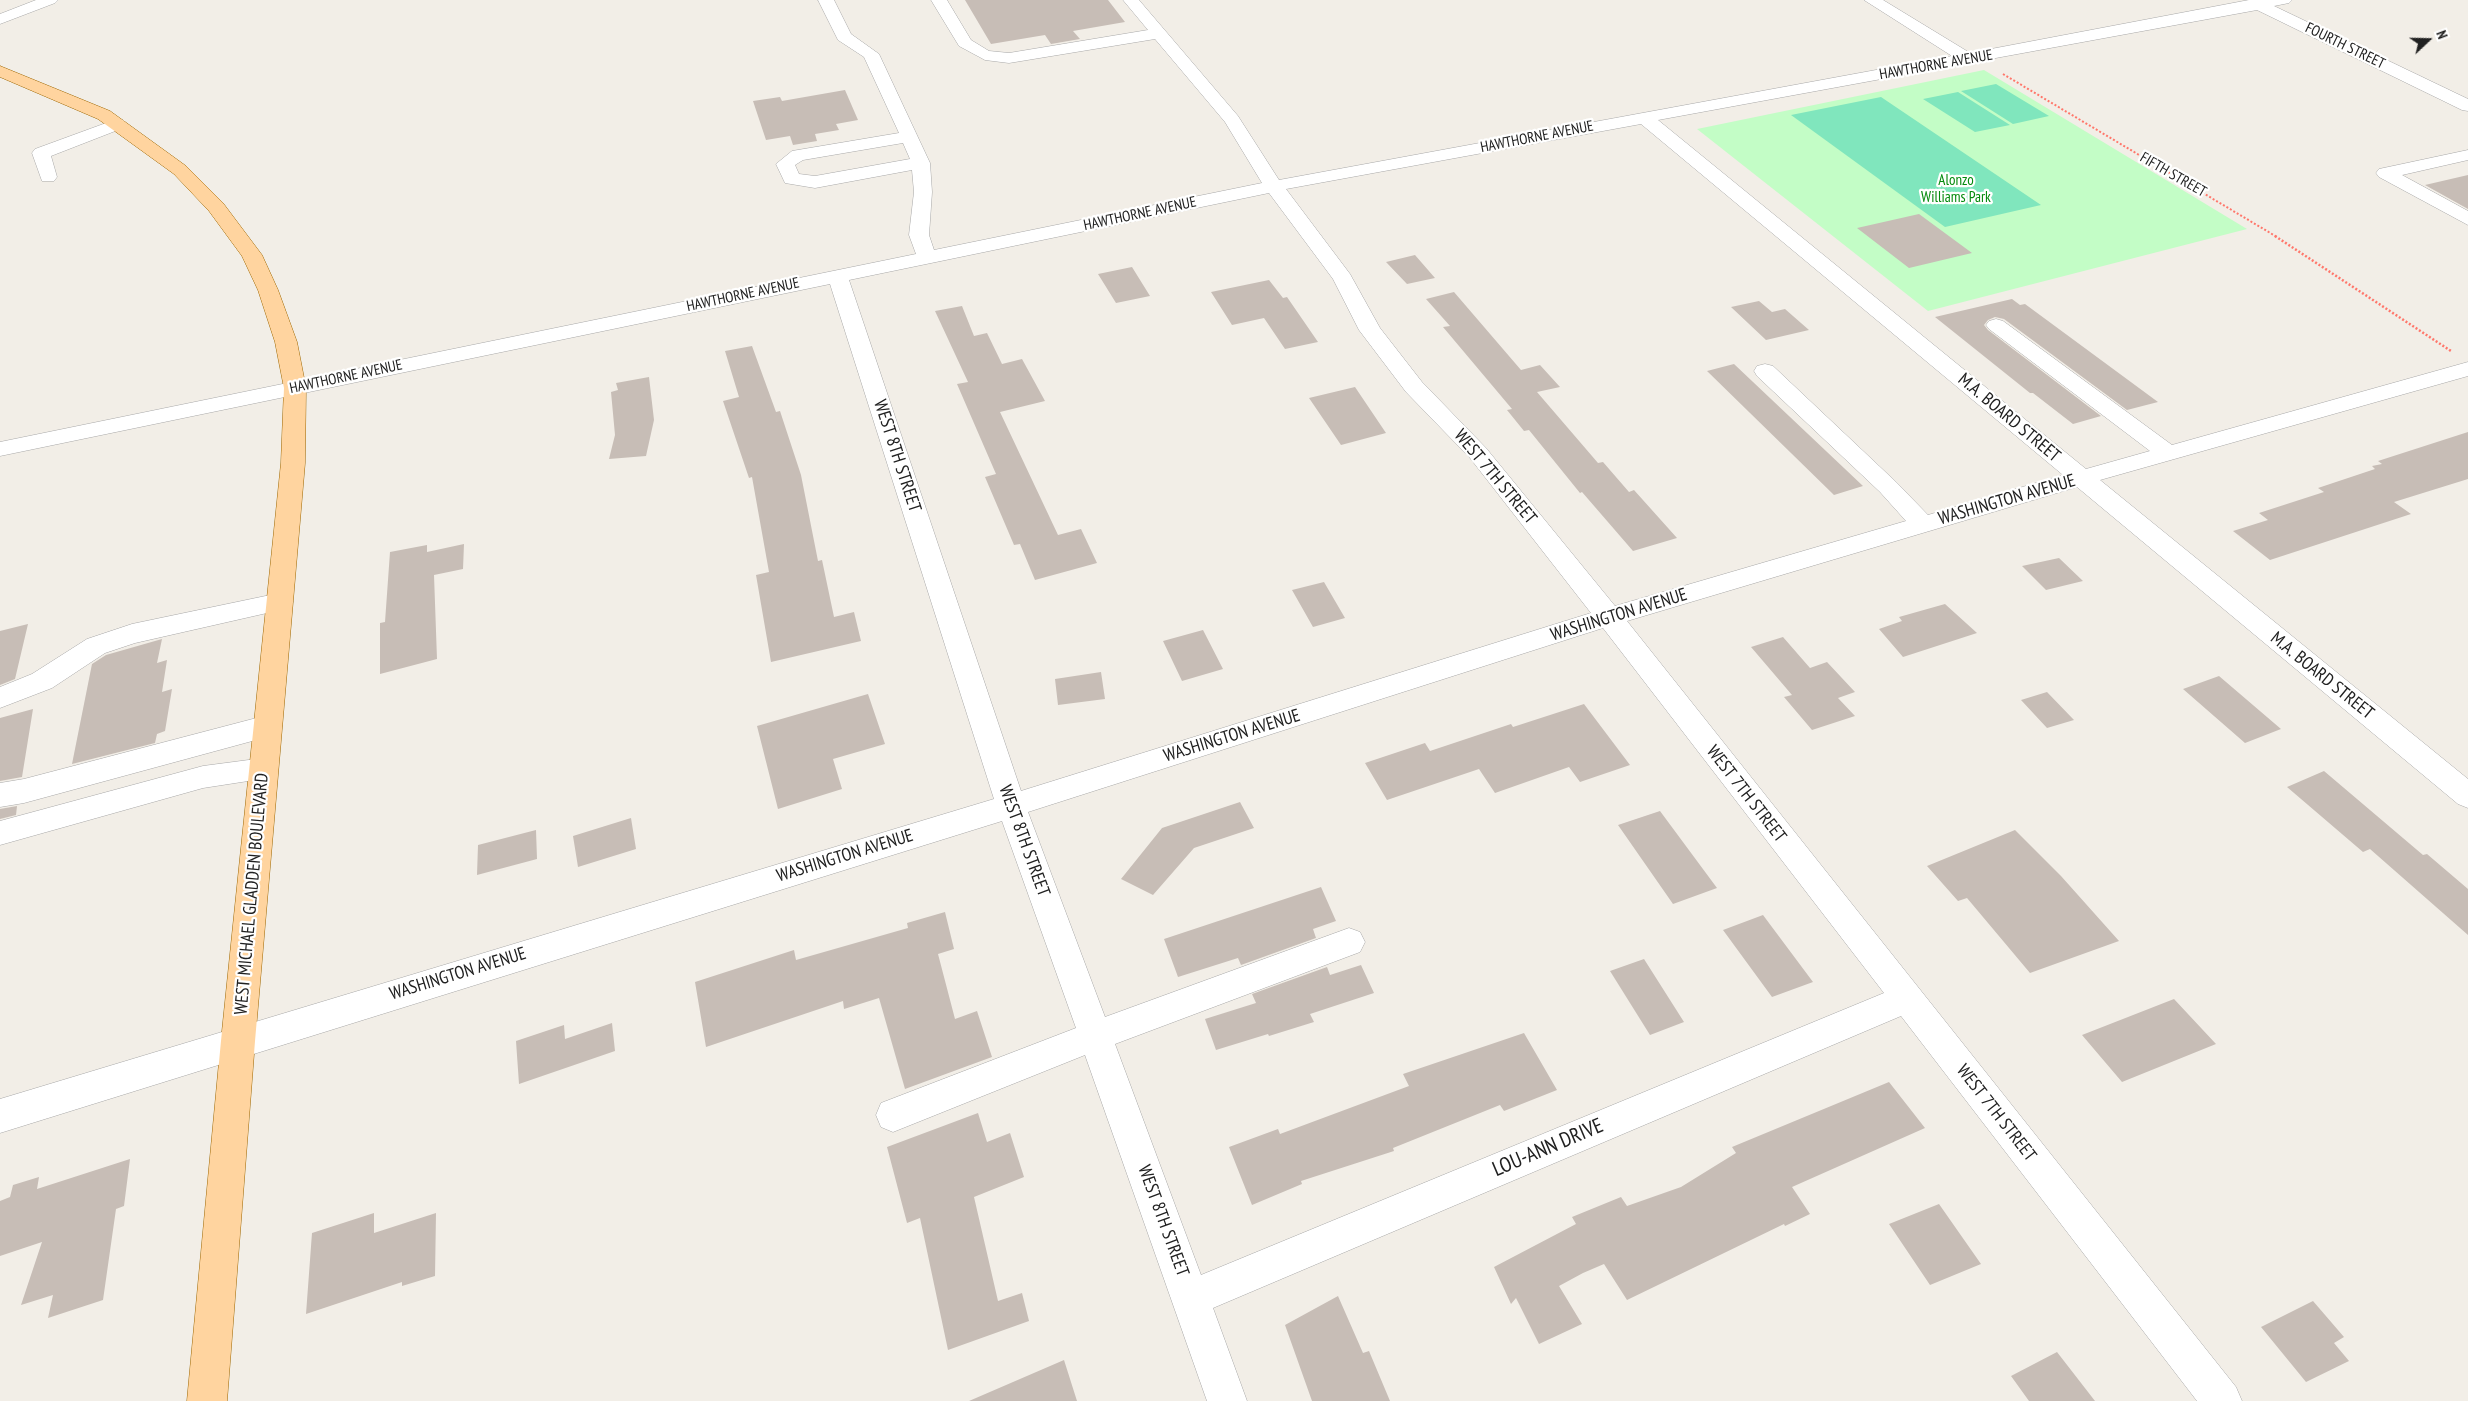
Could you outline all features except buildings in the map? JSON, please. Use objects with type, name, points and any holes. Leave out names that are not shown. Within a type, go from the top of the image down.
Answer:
[{"type":"main road","name":"WEST MICHAEL GLADDEN BOULEVARD","points":[[0,71],[104,115],[180,170],[216,207],[252,255],[268,290],[286,342],[294,388],[293,463],[238,1042],[207,1401]]},
{"type":"street","points":[[0,19],[50,0]]},
{"type":"street","points":[[826,0],[844,37],[871,54],[921,163],[923,192],[919,235],[927,257]]},
{"type":"street","points":[[939,0],[965,43],[985,55],[1009,58],[1160,33]]},
{"type":"street","name":"WEST 7TH STREET","points":[[1131,0],[1232,120],[1274,186],[1343,278],[1370,330],[1414,387],[1478,453],[1609,617],[2222,1401]]},
{"type":"street","points":[[1872,0],[1968,59]]},
{"type":"street","name":"HAWTHORNE AVENUE","points":[[0,449],[1274,186],[1968,59],[2254,2],[2284,0]]},
{"type":"street","name":"FOURTH STREET","points":[[2254,2],[2468,106]]},
{"type":"street","name":"M.A. BOARD STREET","points":[[1644,117],[2468,796]]},
{"type":"street","points":[[48,177],[41,153],[117,124]]},
{"type":"street","points":[[909,137],[798,155],[785,164],[792,179],[815,182],[921,163]]},
{"type":"street","points":[[2468,155],[2385,174],[2468,218]]},
{"type":"street","name":"WEST 8TH STREET","points":[[838,275],[1011,806],[1191,1298],[1226,1401]]},
{"type":"street","points":[[1996,325],[2169,454]]},
{"type":"street","name":"WASHINGTON AVENUE","points":[[0,1116],[1011,806],[1609,617],[2081,478],[2169,454],[2462,362]]},
{"type":"street","points":[[1765,371],[1888,487],[1924,524]]},
{"type":"street","points":[[0,698],[42,681],[96,646],[132,634],[280,602]]},
{"type":"street","points":[[0,794],[24,790],[268,726]]},
{"type":"street","points":[[0,833],[203,777],[264,769]]},
{"type":"street","points":[[893,1115],[1014,1066],[1349,942]]},
{"type":"street","name":"LOU-ANN DRIVE","points":[[1191,1298],[1906,999]]},
{"type":"path","name":"FIFTH STREET","points":[[1968,59],[2011,77],[2143,158],[2276,236],[2462,362]]},
{"type":"green space","name":"Alonzo Williams Park","points":[[1984,70],[2247,229],[1928,311],[1697,129]]},
{"type":"green space","points":[[1996,84],[2049,116],[2013,124],[1961,91]]},
{"type":"green space","points":[[1958,92],[2010,125],[1975,132],[1923,99]]},
{"type":"green space","points":[[1881,97],[2041,205],[1945,227],[1791,115]]}]
